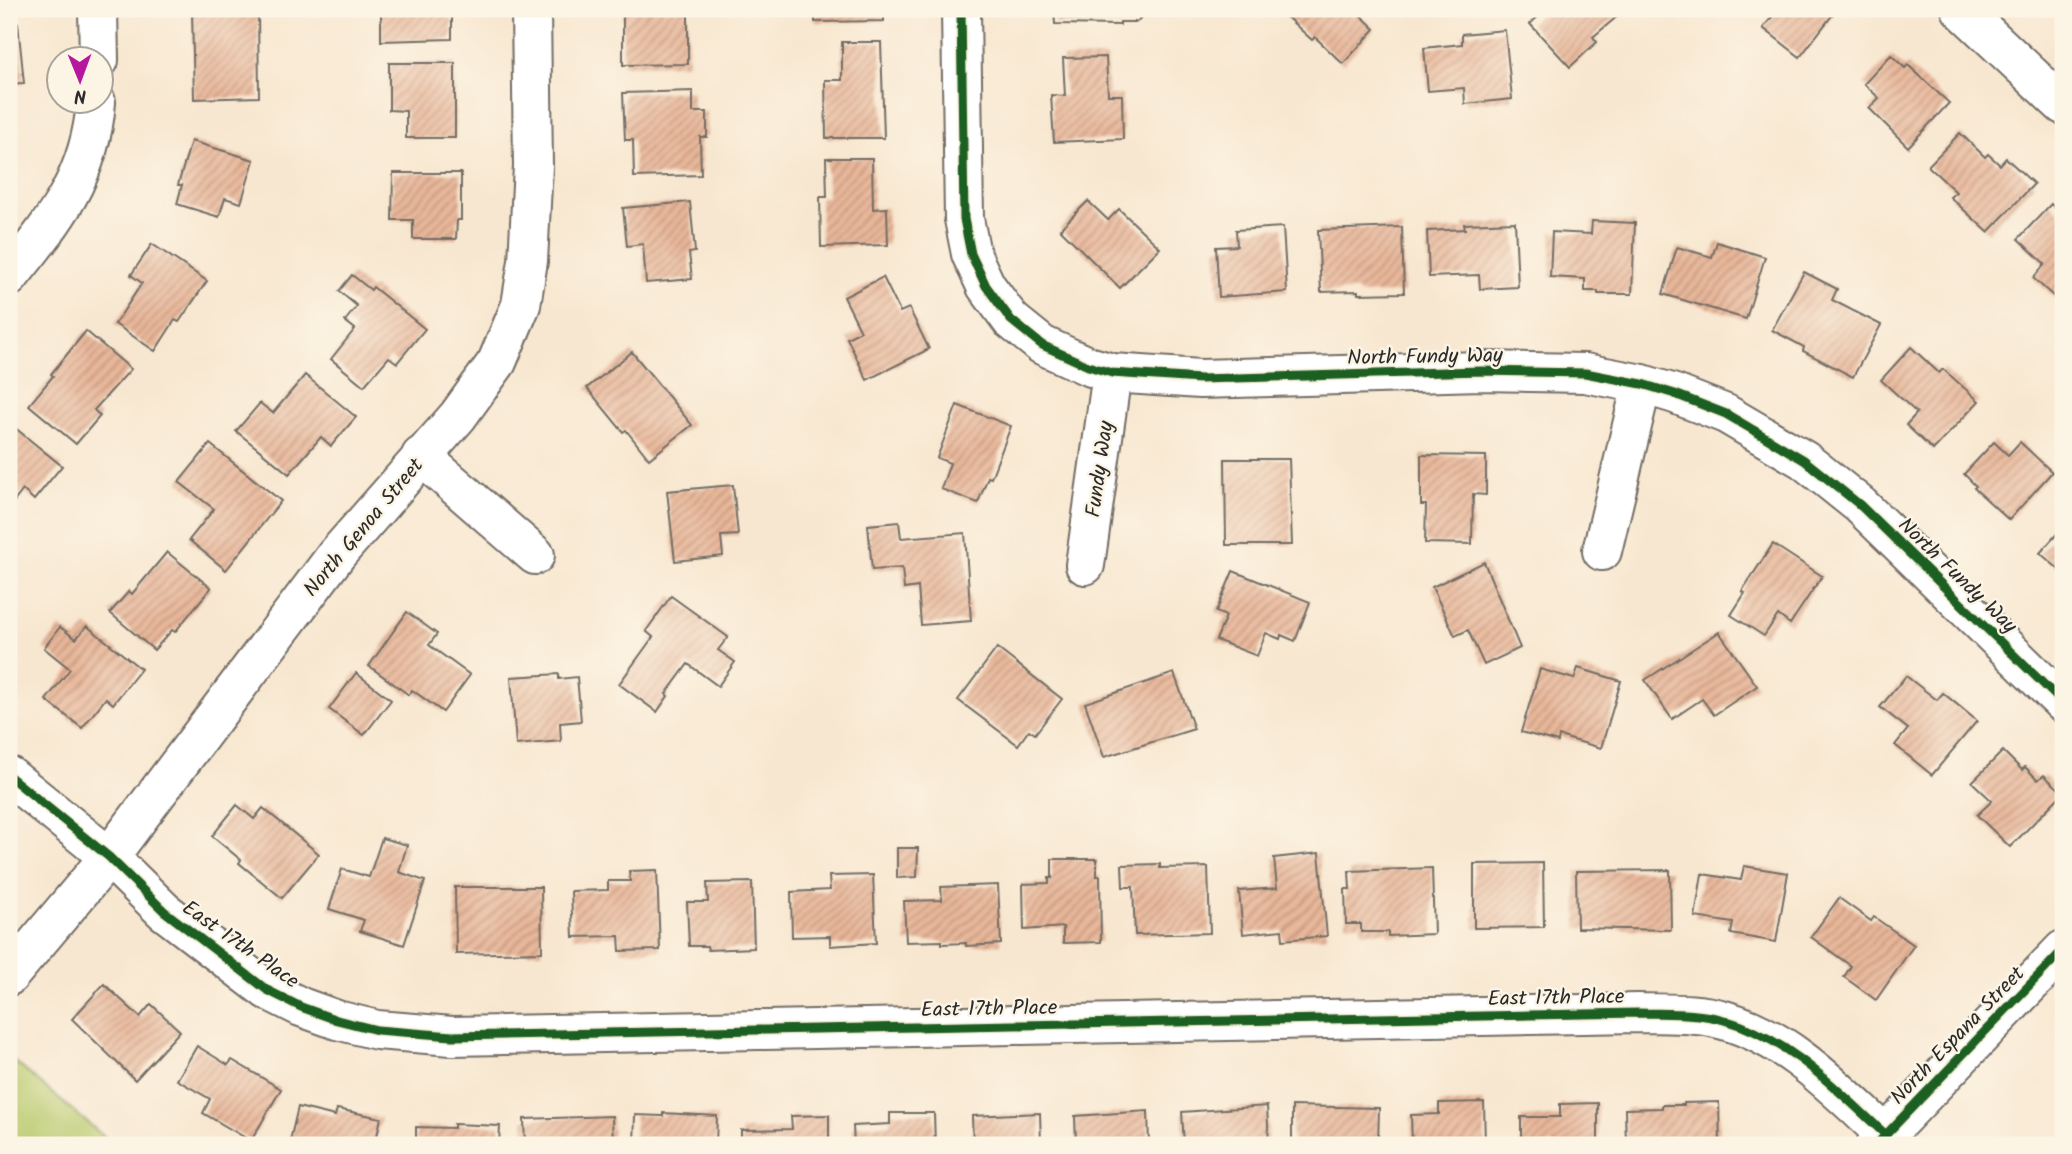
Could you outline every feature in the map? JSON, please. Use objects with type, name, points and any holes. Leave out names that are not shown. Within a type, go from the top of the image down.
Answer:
[{"type":"street","points":[[98,9],[99,46]]},
{"type":"street","name":"North Genoa Street","points":[[9,976],[109,858],[337,554],[458,416],[497,362],[521,305],[532,223],[531,9]]},
{"type":"street","name":"North Fundy Way","points":[[961,9],[964,219],[971,254],[986,286],[1012,320],[1042,345],[1088,366],[1112,373],[1200,379],[1507,372],[1585,373],[1642,384],[1726,414],[1804,460],[1860,505],[2063,703]]},
{"type":"street","points":[[1961,9],[2063,105]]},
{"type":"street","points":[[9,277],[51,224],[72,191],[83,163],[95,116]]},
{"type":"street","name":"Fundy Way","points":[[1085,565],[1112,373]]},
{"type":"street","points":[[1602,551],[1642,384]]},
{"type":"street","points":[[421,456],[535,555]]},
{"type":"street","name":"East 17th Place","points":[[9,776],[109,858],[164,911],[267,989],[301,1007],[377,1030],[452,1036],[1624,1013],[1704,1016],[1726,1020],[1779,1044],[1831,1084],[1881,1140]]},
{"type":"street","name":"North Espana Street","points":[[1881,1140],[2063,950]]},
{"type":"green space","points":[[9,1057],[114,1145],[9,1145]]},
{"type":"building","points":[[258,9],[259,97],[194,99],[192,10]]},
{"type":"building","points":[[381,9],[452,9],[452,39],[381,41]]},
{"type":"building","points":[[623,9],[688,9],[688,64],[623,65]]},
{"type":"building","points":[[815,9],[884,9],[884,21],[815,22]]},
{"type":"building","points":[[1054,9],[1142,9],[1142,16],[1137,22],[1120,22],[1120,25],[1055,24]]},
{"type":"building","points":[[1278,9],[1354,9],[1375,29],[1343,64],[1315,37],[1312,40]]},
{"type":"building","points":[[1546,9],[1626,9],[1593,37],[1597,42],[1570,67],[1530,24]]},
{"type":"building","points":[[1772,9],[1837,9],[1800,57],[1763,28],[1776,12]]},
{"type":"building","points":[[18,23],[24,83],[9,84],[9,24]]},
{"type":"building","points":[[1505,30],[1512,99],[1465,104],[1464,88],[1428,91],[1424,48],[1462,44],[1462,34]]},
{"type":"building","points":[[842,42],[881,42],[884,138],[826,138],[825,80],[842,80]]},
{"type":"building","points":[[1891,55],[1905,68],[1908,65],[1949,103],[1908,147],[1869,108],[1879,98],[1864,84]]},
{"type":"building","points":[[1106,57],[1108,95],[1122,95],[1123,139],[1054,142],[1051,95],[1065,96],[1063,58]]},
{"type":"building","points":[[389,63],[455,63],[455,138],[406,138],[406,111],[389,110]]},
{"type":"building","points":[[693,91],[693,112],[707,112],[707,137],[700,137],[701,175],[634,177],[633,140],[625,140],[623,93]]},
{"type":"building","points":[[1960,133],[1985,157],[1988,154],[2000,165],[2006,158],[2034,184],[1988,232],[1950,197],[1956,192],[1928,166]]},
{"type":"building","points":[[191,141],[254,160],[241,203],[225,198],[219,217],[177,204],[182,185],[178,185]]},
{"type":"building","points":[[826,158],[872,158],[873,209],[887,208],[888,245],[821,247],[820,197],[827,197]]},
{"type":"building","points":[[393,173],[461,173],[461,220],[457,220],[456,239],[413,239],[413,220],[392,220]]},
{"type":"building","points":[[1088,201],[1108,220],[1119,209],[1160,248],[1120,288],[1060,229]]},
{"type":"building","points":[[690,202],[695,252],[689,253],[692,279],[646,283],[643,244],[627,246],[623,208]]},
{"type":"building","points":[[2051,204],[2063,216],[2063,305],[2033,278],[2045,264],[2018,239]]},
{"type":"building","points":[[1592,221],[1635,223],[1632,294],[1598,294],[1598,291],[1585,291],[1585,279],[1550,277],[1552,232],[1591,234]]},
{"type":"building","points":[[1515,222],[1518,287],[1480,289],[1479,275],[1429,277],[1427,231],[1465,229],[1464,224]]},
{"type":"building","points":[[1283,227],[1287,292],[1219,297],[1216,247],[1237,246],[1236,230]]},
{"type":"building","points":[[1402,227],[1404,293],[1321,292],[1318,230]]},
{"type":"building","points":[[1717,242],[1765,257],[1746,319],[1663,294],[1677,247],[1712,257]]},
{"type":"building","points":[[152,244],[207,281],[179,322],[175,320],[155,351],[115,324],[142,283],[131,275]]},
{"type":"building","points":[[1804,272],[1837,289],[1832,300],[1881,325],[1853,377],[1803,351],[1804,347],[1772,330]]},
{"type":"building","points":[[352,275],[371,290],[373,287],[425,329],[397,363],[389,357],[364,386],[331,359],[355,329],[345,321],[357,306],[339,291]]},
{"type":"building","points":[[883,277],[900,312],[909,308],[929,349],[867,380],[847,338],[861,331],[844,297]]},
{"type":"building","points":[[86,331],[131,369],[94,410],[100,416],[76,444],[29,405]]},
{"type":"building","points":[[1911,347],[1939,373],[1943,369],[1979,401],[1933,450],[1906,425],[1917,413],[1881,380]]},
{"type":"building","points":[[632,352],[692,425],[649,459],[587,388]]},
{"type":"building","points":[[305,375],[356,417],[331,446],[321,437],[289,474],[236,431],[260,403],[273,413]]},
{"type":"building","points":[[957,405],[1011,426],[991,478],[988,477],[978,503],[941,489],[950,463],[937,458]]},
{"type":"building","points":[[9,423],[62,466],[34,500],[23,490],[9,508]]},
{"type":"building","points":[[1994,442],[2008,455],[2020,442],[2052,472],[2009,520],[1974,488],[1976,486],[1964,474]]},
{"type":"building","points":[[210,444],[281,501],[226,570],[189,540],[214,509],[179,482]]},
{"type":"building","points":[[1421,455],[1486,456],[1486,495],[1473,494],[1472,544],[1425,543],[1426,505],[1421,505]]},
{"type":"building","points":[[1225,459],[1289,459],[1292,545],[1226,545]]},
{"type":"building","points":[[733,485],[738,535],[721,536],[723,556],[675,561],[667,491]]},
{"type":"building","points":[[899,522],[901,538],[965,533],[971,621],[921,625],[918,587],[904,589],[902,568],[872,570],[868,525]]},
{"type":"building","points":[[2063,527],[2063,573],[2040,553]]},
{"type":"building","points":[[1773,544],[1822,576],[1790,624],[1778,615],[1764,636],[1731,615],[1745,593],[1742,591]]},
{"type":"building","points":[[167,552],[211,588],[175,632],[172,630],[154,650],[110,613],[129,591],[132,594]]},
{"type":"building","points":[[1484,562],[1520,648],[1484,665],[1468,630],[1455,636],[1432,587]]},
{"type":"building","points":[[1233,571],[1310,602],[1295,641],[1266,633],[1257,656],[1216,640],[1226,616],[1216,612]]},
{"type":"building","points":[[671,596],[728,637],[718,650],[735,662],[718,686],[688,664],[666,694],[668,696],[657,712],[619,684],[653,637],[646,631]]},
{"type":"building","points":[[407,612],[437,634],[429,645],[470,675],[443,712],[412,690],[409,695],[369,666]]},
{"type":"building","points":[[87,626],[141,669],[113,704],[106,698],[82,728],[46,700],[70,669],[44,648],[60,627],[76,639]]},
{"type":"building","points":[[1719,632],[1757,686],[1714,715],[1702,699],[1672,719],[1645,680]]},
{"type":"building","points":[[997,648],[1062,699],[1035,734],[1029,730],[1018,745],[958,700]]},
{"type":"building","points":[[1578,668],[1621,681],[1601,748],[1559,736],[1558,742],[1521,732],[1540,669],[1574,679]]},
{"type":"building","points":[[356,673],[391,700],[364,735],[329,709]]},
{"type":"building","points":[[1174,673],[1194,729],[1104,757],[1085,703]]},
{"type":"building","points":[[559,674],[559,679],[577,677],[581,721],[560,723],[561,741],[516,745],[511,677]]},
{"type":"building","points":[[1906,676],[1937,700],[1943,693],[1977,721],[1932,775],[1895,745],[1908,729],[1880,707]]},
{"type":"building","points":[[2003,751],[2022,770],[2025,767],[2038,780],[2044,775],[2063,793],[2010,847],[1977,815],[1992,801],[1972,782]]},
{"type":"building","points":[[237,805],[254,819],[263,808],[319,854],[282,898],[239,863],[241,860],[212,836]]},
{"type":"building","points":[[382,838],[407,845],[399,872],[425,881],[404,945],[360,931],[364,920],[329,909],[342,869],[369,877]]},
{"type":"building","points":[[897,848],[918,848],[917,877],[897,878]]},
{"type":"building","points":[[1319,853],[1327,936],[1283,940],[1282,930],[1243,934],[1239,891],[1277,888],[1274,858]]},
{"type":"building","points":[[1052,859],[1097,859],[1097,876],[1100,876],[1101,942],[1063,943],[1063,927],[1024,930],[1023,884],[1049,883],[1049,878],[1052,878]]},
{"type":"building","points":[[1543,863],[1544,927],[1474,928],[1474,864]]},
{"type":"building","points":[[1160,864],[1160,868],[1208,867],[1210,933],[1135,935],[1133,887],[1123,887],[1122,865]]},
{"type":"building","points":[[1744,866],[1788,873],[1776,942],[1731,934],[1733,923],[1695,917],[1702,874],[1741,880]]},
{"type":"building","points":[[1432,868],[1434,934],[1388,936],[1388,932],[1361,932],[1361,924],[1346,924],[1345,889],[1350,889],[1349,871]]},
{"type":"building","points":[[657,870],[660,950],[620,951],[619,936],[573,937],[571,891],[608,890],[608,881],[630,881],[629,871]]},
{"type":"building","points":[[1670,870],[1671,930],[1577,928],[1576,871]]},
{"type":"building","points":[[873,875],[876,943],[830,946],[830,936],[792,937],[791,892],[830,890],[829,876]]},
{"type":"building","points":[[752,882],[754,948],[708,950],[707,946],[689,946],[687,902],[708,902],[707,883]]},
{"type":"building","points":[[998,885],[1001,944],[966,946],[966,943],[942,944],[942,941],[906,942],[904,901],[942,900],[941,887]]},
{"type":"building","points":[[455,887],[541,887],[542,952],[456,954]]},
{"type":"building","points":[[1839,898],[1871,921],[1874,917],[1914,945],[1876,1000],[1844,977],[1851,966],[1811,937]]},
{"type":"building","points":[[104,984],[140,1017],[151,1004],[180,1031],[135,1080],[72,1019]]},
{"type":"building","points":[[197,1046],[228,1065],[232,1060],[281,1089],[251,1141],[203,1113],[210,1099],[177,1080]]},
{"type":"building","points":[[1484,1102],[1485,1145],[1412,1145],[1411,1115],[1439,1114],[1439,1103]]},
{"type":"building","points":[[1719,1102],[1720,1145],[1626,1145],[1625,1109]]},
{"type":"building","points":[[1598,1103],[1598,1145],[1521,1145],[1521,1117],[1560,1117],[1560,1104]]},
{"type":"building","points":[[1267,1106],[1269,1145],[1184,1145],[1182,1112]]},
{"type":"building","points":[[1292,1106],[1379,1108],[1378,1145],[1292,1145]]},
{"type":"building","points":[[298,1107],[335,1116],[337,1109],[381,1118],[375,1145],[289,1145]]},
{"type":"building","points":[[1148,1111],[1149,1145],[1076,1145],[1075,1116]]},
{"type":"building","points":[[663,1113],[717,1116],[716,1145],[634,1145],[635,1115],[663,1116]]},
{"type":"building","points":[[890,1113],[934,1113],[935,1145],[854,1145],[853,1126],[890,1124]]},
{"type":"building","points":[[1040,1113],[1041,1145],[973,1145],[972,1116]]},
{"type":"building","points":[[829,1115],[829,1145],[741,1145],[741,1130],[792,1129],[791,1116]]},
{"type":"building","points":[[612,1116],[613,1145],[525,1145],[524,1119]]},
{"type":"building","points":[[454,1124],[500,1126],[499,1145],[416,1145],[416,1127],[454,1128]]},
{"type":"cycle path","points":[[961,9],[964,219],[971,254],[986,286],[1011,320],[1042,345],[1088,366],[1112,373],[1200,379],[1481,371],[1585,373],[1642,384],[1675,394],[1726,414],[1804,460],[1860,505],[2063,703]]},
{"type":"cycle path","points":[[9,776],[109,857],[164,911],[267,990],[301,1007],[377,1030],[452,1036],[1638,1013],[1692,1015],[1724,1020],[1770,1039],[1831,1084],[1886,1135]]},
{"type":"cycle path","points":[[1876,1145],[2063,950]]}]
